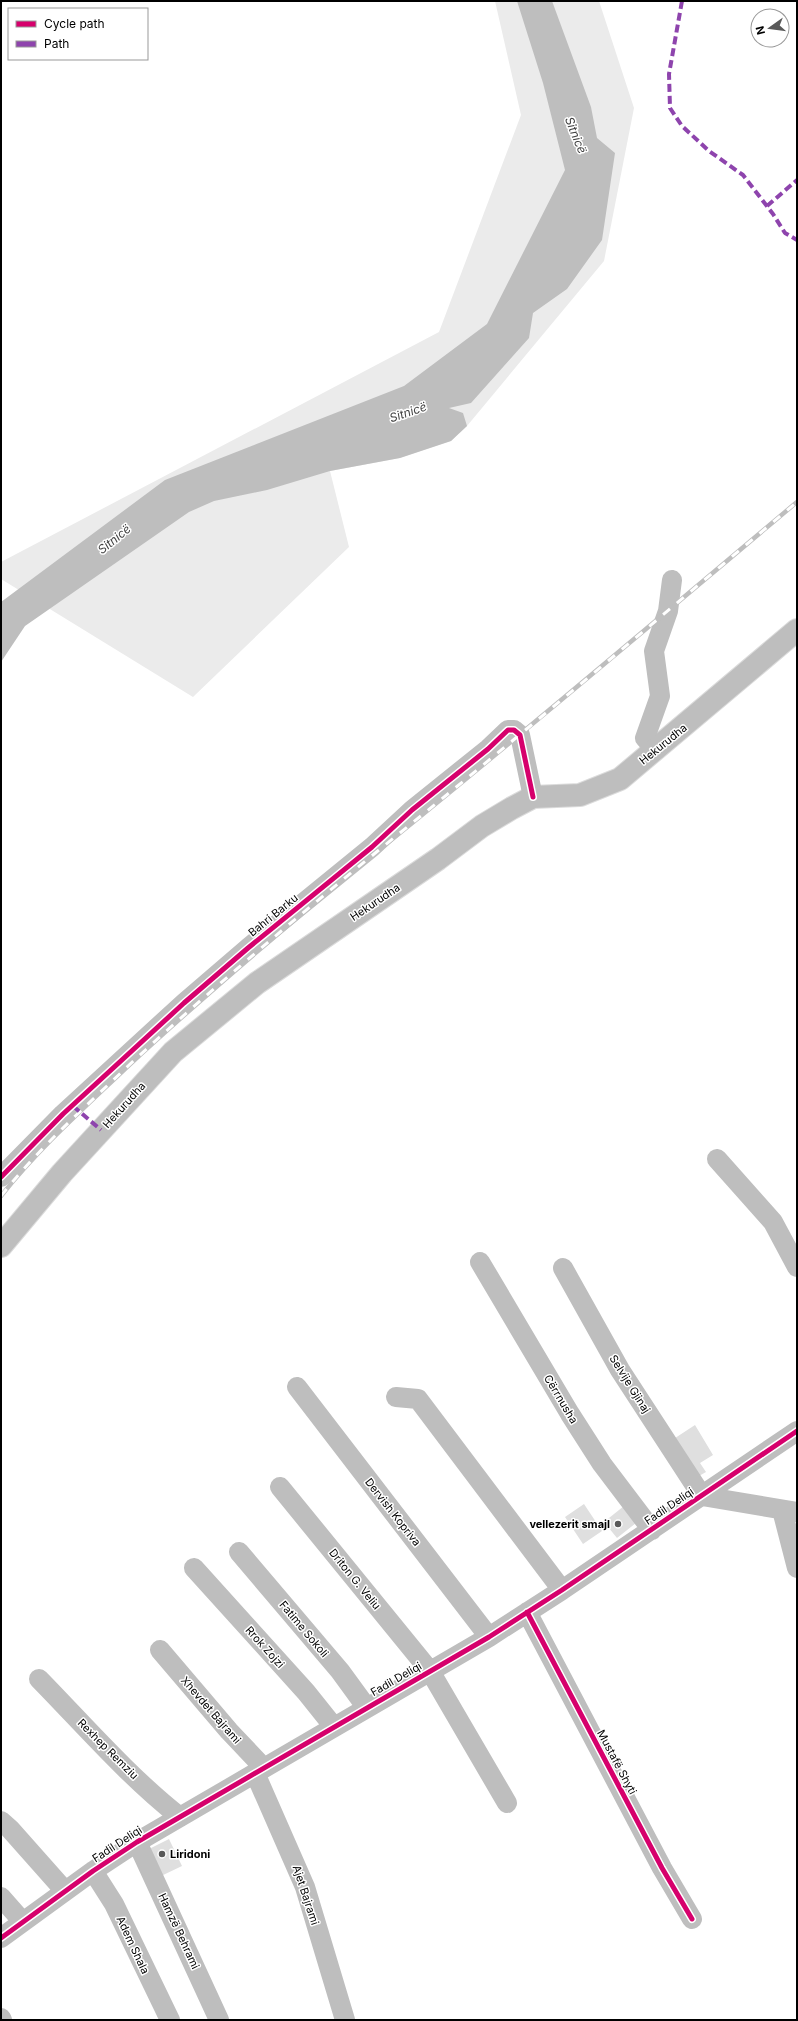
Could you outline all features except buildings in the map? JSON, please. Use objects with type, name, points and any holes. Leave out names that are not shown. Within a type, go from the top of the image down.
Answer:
[{"type":"main road","name":"Hekurudha","points":[[1,1246],[62,1173],[173,1052],[257,983],[438,859],[482,826],[533,797],[580,795],[620,779],[797,630]]},
{"type":"street","points":[[656,750],[645,738],[660,696],[654,651],[668,611],[672,580]]},
{"type":"street","name":"Bahri Barku","points":[[1,1177],[64,1114],[184,1003],[248,948],[372,847],[412,810],[488,749],[508,730],[514,730],[520,735],[533,797]]},
{"type":"street","points":[[717,1159],[773,1222],[797,1267]]},
{"type":"street","name":"Cërrnusha","points":[[480,1262],[598,1458],[652,1530]]},
{"type":"street","name":"Selvije Gjinaj","points":[[563,1268],[620,1370],[702,1496]]},
{"type":"street","name":"Dervish Kopriva","points":[[297,1387],[488,1637]]},
{"type":"street","points":[[396,1397],[418,1399],[562,1590]]},
{"type":"street","name":"Fadil Deliqi","points":[[1,1938],[137,1842],[488,1637],[652,1530],[797,1431]]},
{"type":"street","name":"Driton G. Veliu","points":[[280,1487],[430,1671]]},
{"type":"street","points":[[702,1496],[789,1511],[797,1568]]},
{"type":"street","name":"Fatime Sokoli","points":[[239,1552],[340,1671],[367,1708]]},
{"type":"street","name":"Rrok Zojzi","points":[[194,1568],[334,1727]]},
{"type":"street","name":"Mustafë Shyti","points":[[527,1612],[655,1855],[692,1919]]},
{"type":"street","name":"Xhevdet Bajrami","points":[[160,1650],[229,1731],[260,1771]]},
{"type":"street","name":"Fadil Deliqi","points":[[430,1671],[507,1803]]},
{"type":"street","name":"Rexhep Remziu","points":[[38,1679],[126,1768],[180,1817]]},
{"type":"street","name":"Ajet Bajrami","points":[[260,1771],[305,1887],[345,2020]]},
{"type":"street","points":[[1,1821],[10,1829],[65,1892]]},
{"type":"street","name":"Hamzë Behrami","points":[[137,1842],[219,2020]]},
{"type":"street","name":"Adem Shala","points":[[94,1871],[114,1904],[170,2020]]},
{"type":"street","points":[[1,1897],[23,1922]]},
{"type":"shaded area","points":[[495,1],[599,1],[634,108],[604,261],[467,426],[451,441],[400,458],[330,471],[349,547],[193,697],[1,579],[1,562],[439,332],[521,115]]},
{"type":"water","name":"Sitnicë","points":[[517,1],[552,1],[591,107],[597,138],[615,153],[602,240],[567,289],[533,313],[529,338],[471,403],[449,408],[463,413],[467,426],[451,441],[400,458],[330,471],[267,490],[214,501],[189,512],[25,626],[1,662],[1,602],[165,480],[404,386],[487,324],[565,170],[543,83]]},
{"type":"railway","points":[[1,1196],[30,1162],[78,1113],[158,1038],[254,954],[540,718],[797,502]]},
{"type":"marked path","points":[[682,1],[669,74],[670,108],[682,126],[709,151],[743,175],[773,214],[785,233],[797,240]]},
{"type":"marked path","points":[[767,206],[797,180]]},
{"type":"marked path","points":[[73,1106],[101,1130]]},
{"type":"cycle path","points":[[1,1177],[63,1114],[184,1003],[248,948],[372,847],[412,810],[488,749],[508,730],[514,730],[520,735],[533,797]]},
{"type":"cycle path","points":[[1,1938],[93,1871],[137,1842],[489,1637],[562,1590],[797,1431]]},
{"type":"cycle path","points":[[527,1612],[662,1868],[692,1919]]},
{"type":"place","name":"vellezerit smajl","points":[[618,1524]]},
{"type":"place","name":"Liridoni","points":[[162,1854]]}]
